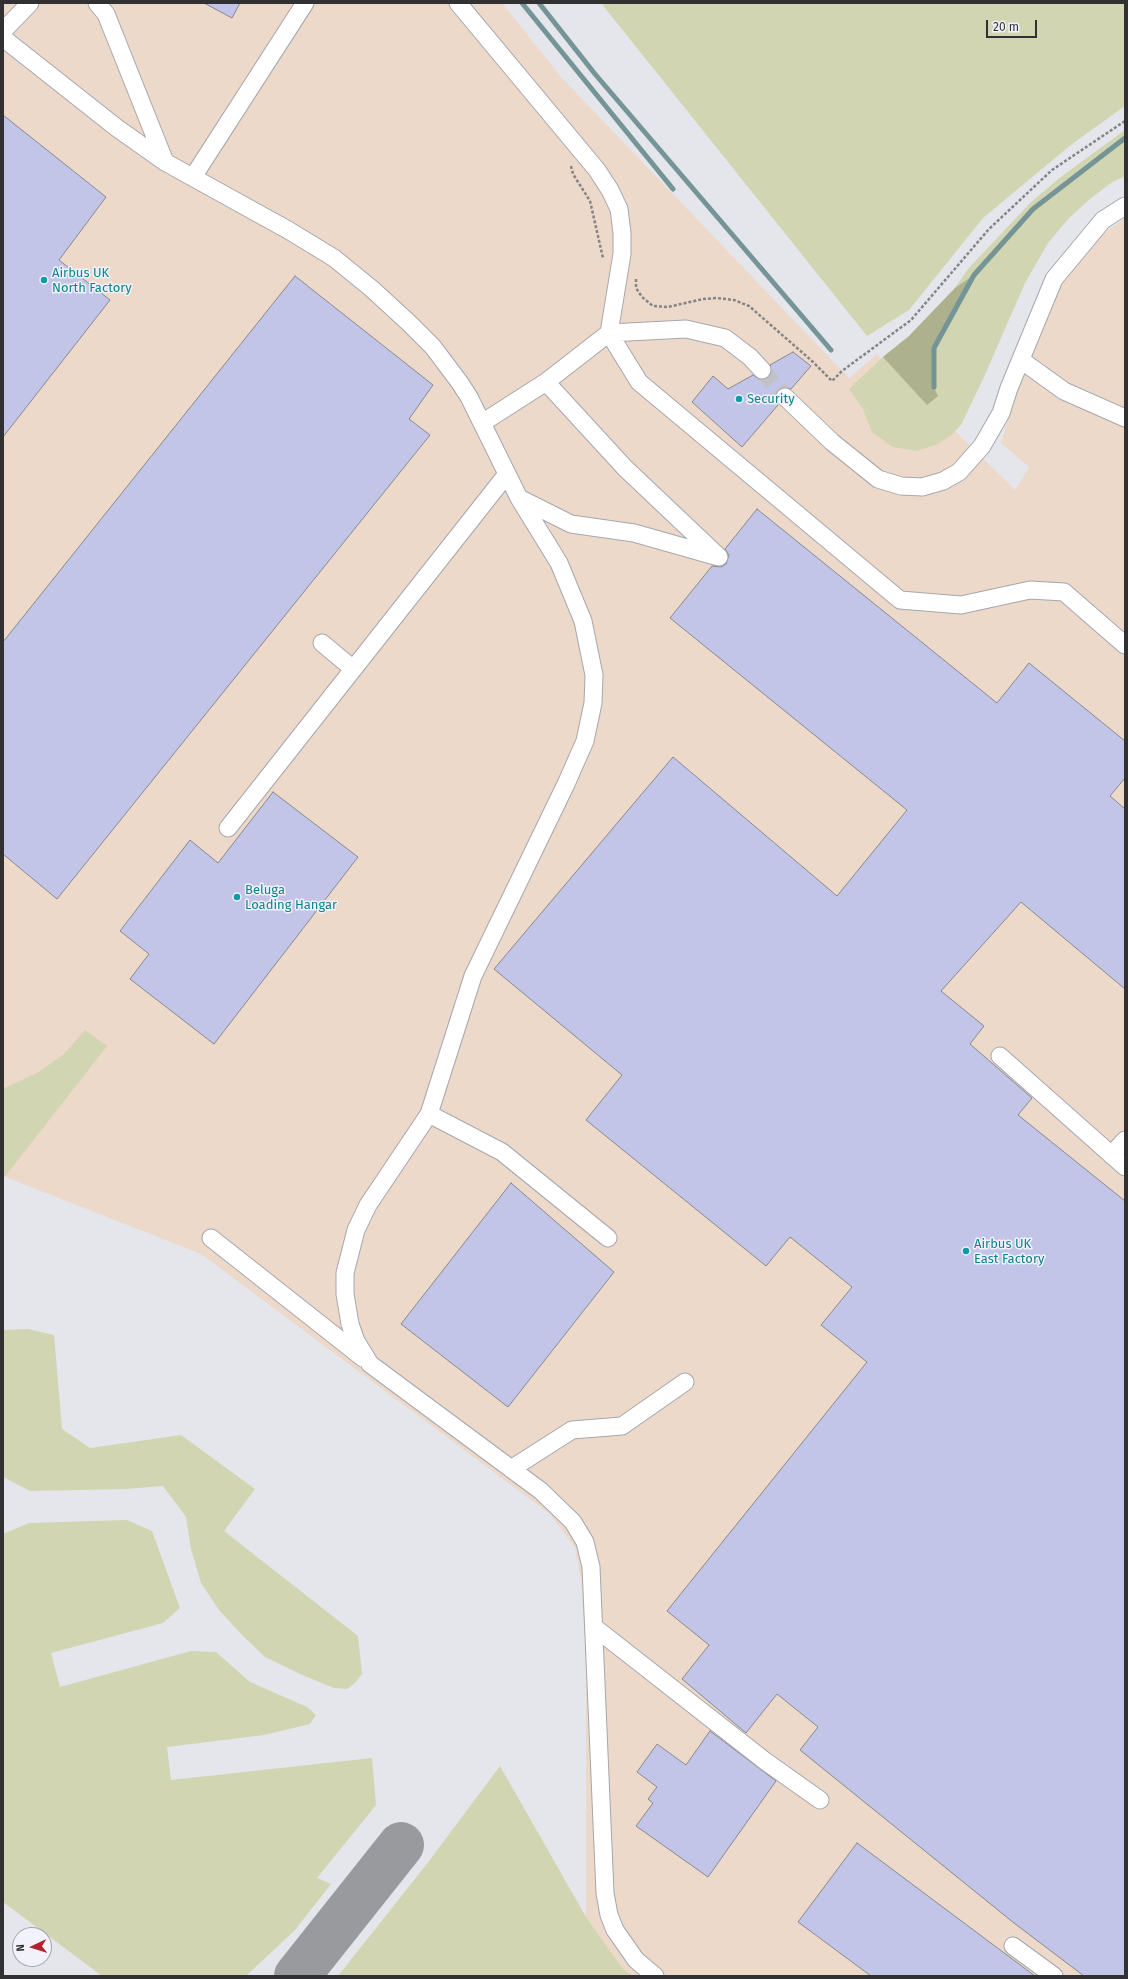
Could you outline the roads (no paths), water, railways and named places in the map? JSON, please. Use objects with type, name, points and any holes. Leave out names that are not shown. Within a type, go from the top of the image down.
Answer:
[{"type":"street","points":[[3,30],[30,3]]},
{"type":"street","points":[[97,3],[106,14],[165,162]]},
{"type":"street","points":[[193,177],[305,3]]},
{"type":"street","points":[[458,3],[597,170],[610,190],[619,209],[622,233],[621,265],[609,334],[640,382],[900,600],[961,605],[1030,590],[1064,592],[1125,645]]},
{"type":"street","points":[[3,38],[117,128],[165,162],[334,258],[372,289],[433,348],[460,382],[519,498],[559,563],[583,621],[594,675],[593,703],[585,741],[566,784],[473,976],[429,1114],[368,1205],[356,1230],[345,1273],[345,1294],[350,1324],[356,1341],[370,1364]]},
{"type":"street","points":[[785,397],[832,442],[878,479],[901,486],[922,487],[943,481],[959,472],[982,446],[1001,413],[1054,279],[1103,220],[1125,206]]},
{"type":"street","points":[[482,423],[546,382],[609,334],[686,329],[709,334],[725,338],[750,357],[762,370]]},
{"type":"street","points":[[1021,360],[1064,391],[1125,418]]},
{"type":"street","points":[[519,498],[571,524],[634,533],[719,557],[625,468],[546,382]]},
{"type":"street","points":[[228,828],[352,668],[480,511],[507,474]]},
{"type":"street","points":[[322,643],[352,668]]},
{"type":"street","points":[[1000,1056],[1125,1167]]},
{"type":"street","points":[[429,1114],[502,1152],[608,1238]]},
{"type":"street","points":[[1111,1154],[1125,1140]]},
{"type":"street","points":[[212,1238],[370,1364],[558,1505],[573,1522],[584,1542],[590,1567],[594,1627],[605,1893],[609,1916],[625,1947],[636,1960],[655,1976]]},
{"type":"street","points":[[511,1469],[572,1430],[622,1426],[685,1382]]},
{"type":"street","points":[[594,1627],[765,1761],[820,1800]]},
{"type":"street","points":[[1013,1946],[1054,1976]]},
{"type":"waterway","points":[[522,3],[673,189]]},
{"type":"waterway","points":[[539,3],[595,74],[831,350]]},
{"type":"waterway","points":[[934,387],[934,348],[974,275],[1033,209],[1125,138]]},
{"type":"tunnel","points":[[762,370],[785,397]]},
{"type":"place","name":"Airbus UK North Factory","points":[[44,280]]},
{"type":"place","name":"Security","points":[[739,399]]},
{"type":"place","name":"Beluga Loading Hangar","points":[[237,897]]},
{"type":"place","name":"Airbus UK East Factory","points":[[966,1251]]}]
